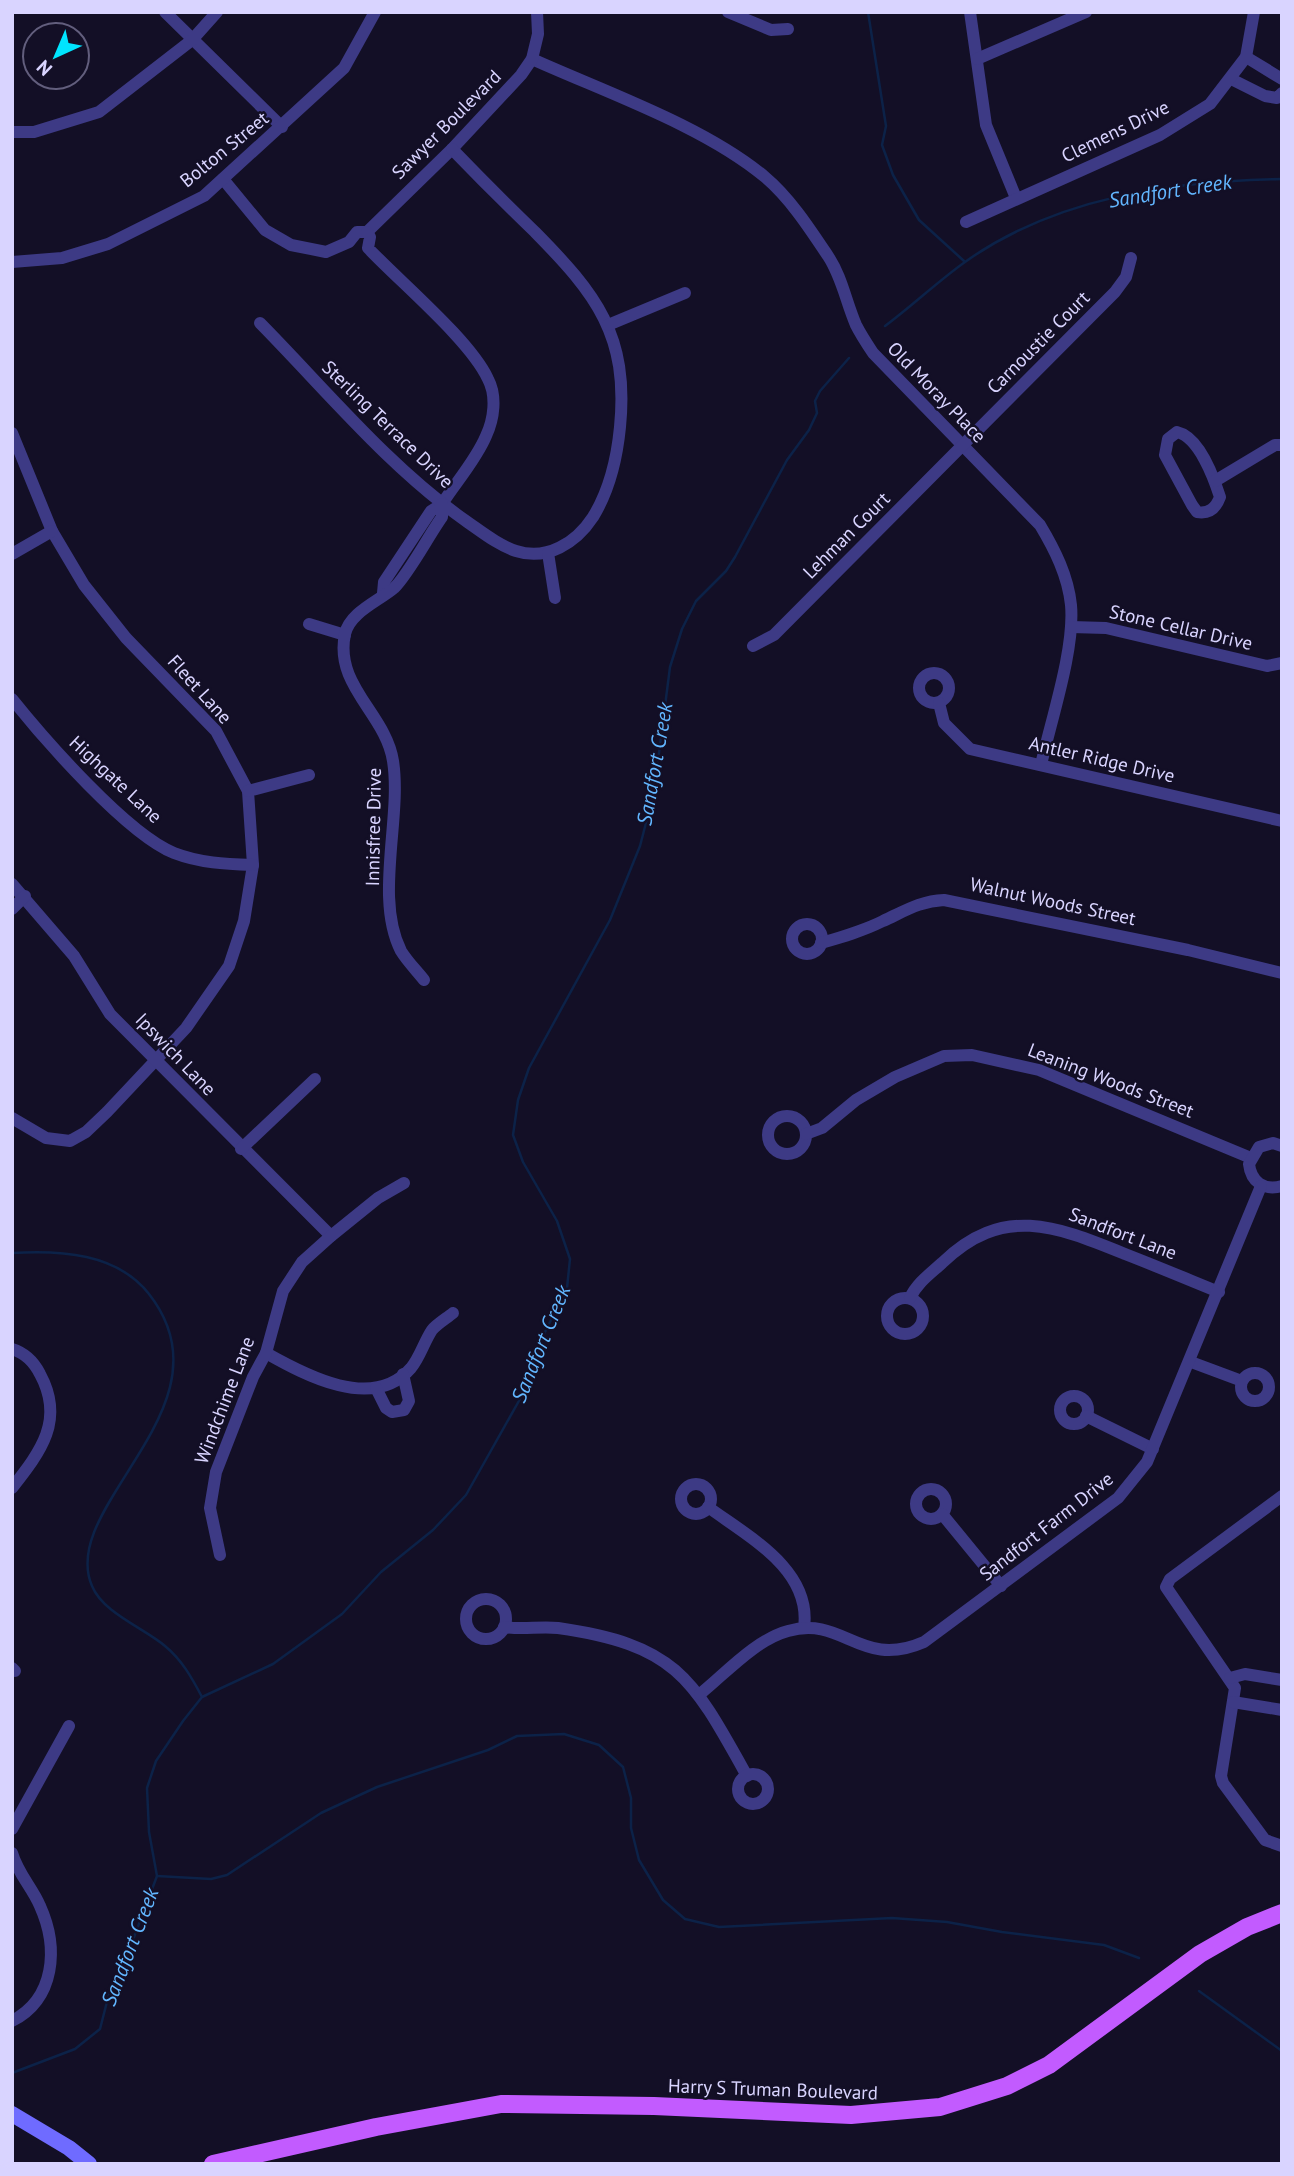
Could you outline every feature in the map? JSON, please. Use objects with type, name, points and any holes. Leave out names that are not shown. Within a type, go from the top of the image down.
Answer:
[{"type":"main road","name":"Harry S Truman Boulevard","points":[[213,2164],[376,2127],[501,2104],[654,2106],[852,2116],[909,2113],[940,2107],[1007,2086],[1049,2066],[1200,1954],[1247,1927],[1282,1913]]},
{"type":"street","points":[[165,12],[282,127]]},
{"type":"street","points":[[12,132],[34,132],[99,112],[192,40],[217,12]]},
{"type":"street","name":"Bolton Street","points":[[12,262],[62,258],[108,244],[204,196],[344,68],[374,12]]},
{"type":"street","name":"Sawyer Boulevard","points":[[223,179],[265,230],[312,251],[326,252],[349,242],[357,232],[367,232],[452,149],[521,75],[532,59],[538,34],[537,12]]},
{"type":"street","points":[[727,12],[771,30],[788,29]]},
{"type":"street","points":[[970,12],[986,125],[1016,198]]},
{"type":"street","points":[[977,59],[1086,12]]},
{"type":"street","name":"Clemens Drive","points":[[966,222],[1160,135],[1210,104],[1246,57],[1254,12]]},
{"type":"street","points":[[1246,57],[1282,79]]},
{"type":"street","name":"Old Moray Place","points":[[532,59],[684,128],[737,155],[767,178],[830,258],[844,286],[856,325],[873,353],[1040,525],[1055,551],[1065,580],[1071,627],[1041,765]]},
{"type":"street","points":[[1231,79],[1265,96],[1277,98],[1282,93]]},
{"type":"street","points":[[452,149],[584,283],[608,325],[623,396],[618,447],[604,498],[591,520],[572,541],[548,553],[555,598]]},
{"type":"street","points":[[367,232],[370,237],[368,248]]},
{"type":"street","points":[[309,624],[345,635],[349,625],[383,593],[384,582],[431,511],[442,504],[486,437],[493,413],[493,395],[488,378],[471,354],[368,248],[357,248],[349,242]]},
{"type":"street","name":"Carnoustie Court","points":[[962,446],[1115,292],[1126,277],[1131,258]]},
{"type":"street","points":[[608,325],[685,293]]},
{"type":"street","name":"Sterling Terrace Drive","points":[[260,323],[397,463],[442,504],[501,545],[519,552],[548,553]]},
{"type":"street","points":[[1177,432],[1189,436],[1215,481],[1220,497],[1218,504],[1206,512],[1197,512],[1165,455],[1168,439],[1177,432]]},
{"type":"street","name":"Fleet Lane","points":[[12,433],[52,531],[84,585],[126,638],[216,731],[248,791],[253,865],[244,921],[229,966],[186,1028],[86,1132],[70,1141],[46,1138],[12,1118]]},
{"type":"street","points":[[1215,481],[1275,445],[1282,445]]},
{"type":"street","name":"Lehman Court","points":[[753,646],[774,635],[962,446]]},
{"type":"street","points":[[12,554],[52,531]]},
{"type":"street","name":"Stone Cellar Drive","points":[[1071,627],[1106,628],[1267,666],[1282,663]]},
{"type":"street","name":"Innisfree Drive","points":[[345,635],[346,668],[349,677],[377,723],[393,759],[392,914],[402,952],[424,980]]},
{"type":"street","name":"Highgate Lane","points":[[12,699],[42,736],[139,831],[172,852],[208,864],[253,865]]},
{"type":"street","name":"Antler Ridge Drive","points":[[939,703],[944,723],[962,744],[970,749],[1282,821]]},
{"type":"street","points":[[248,791],[309,775]]},
{"type":"street","name":"Ipswich Lane","points":[[12,884],[74,956],[110,1014],[241,1149],[331,1236]]},
{"type":"street","points":[[12,909],[25,896]]},
{"type":"street","name":"Walnut Woods Street","points":[[821,943],[872,926],[905,908],[944,900],[1188,950],[1282,973]]},
{"type":"street","name":"Leaning Woods Street","points":[[806,1134],[822,1128],[856,1100],[895,1077],[944,1056],[972,1055],[1039,1070],[1251,1158]]},
{"type":"street","points":[[241,1149],[315,1079]]},
{"type":"street","points":[[1281,1143],[1259,1147],[1251,1158],[1250,1170],[1261,1186],[1282,1186]]},
{"type":"street","name":"Windchime Lane","points":[[220,1555],[210,1508],[216,1472],[253,1377],[266,1353],[275,1314],[290,1277],[331,1236],[378,1198],[404,1183]]},
{"type":"street","name":"Sandfort Farm Drive","points":[[700,1694],[768,1639],[804,1628],[821,1628],[873,1651],[908,1649],[934,1635],[1118,1499],[1135,1481],[1153,1449],[1191,1362],[1261,1186]]},
{"type":"street","name":"Sandfort Lane","points":[[910,1298],[915,1288],[952,1252],[975,1238],[1014,1226],[1060,1228],[1219,1292]]},
{"type":"street","points":[[266,1353],[298,1371],[344,1386],[376,1388],[403,1374],[420,1355],[433,1329],[453,1313]]},
{"type":"street","points":[[12,1349],[34,1363],[50,1392],[51,1427],[31,1463],[12,1488]]},
{"type":"street","points":[[1191,1362],[1241,1381]]},
{"type":"street","points":[[376,1388],[386,1408],[392,1412],[404,1410],[409,1401],[403,1374]]},
{"type":"street","points":[[1086,1416],[1153,1449]]},
{"type":"street","points":[[1282,1496],[1170,1578],[1166,1587],[1235,1688],[1221,1776],[1223,1783],[1265,1840],[1282,1846]]},
{"type":"street","points":[[708,1507],[793,1576],[805,1606],[804,1628]]},
{"type":"street","points":[[942,1514],[1001,1586]]},
{"type":"street","points":[[504,1627],[555,1628],[631,1644],[664,1660],[684,1676],[700,1694],[747,1776]]},
{"type":"street","points":[[1230,1678],[1245,1674],[1282,1680]]},
{"type":"street","points":[[1233,1702],[1282,1710]]},
{"type":"street","points":[[12,1829],[69,1727]]},
{"type":"street","points":[[12,1853],[15,1873],[40,1905],[52,1961],[41,1997],[24,2015],[12,2021]]},
{"type":"street","points":[[12,2114],[65,2145],[89,2164]]},
{"type":"street","points":[[65,2145],[79,2164]]},
{"type":"street","points":[[65,2145],[88,2154],[100,2164]]},
{"type":"waterway","points":[[868,12],[886,126],[882,145],[893,175],[919,220],[964,261]]},
{"type":"waterway","name":"Sandfort Creek","points":[[885,326],[965,262],[1000,240],[1038,222],[1077,208],[1158,189],[1241,180],[1282,179]]},
{"type":"waterway","name":"Sandfort Creek","points":[[12,2073],[75,2049],[100,2029],[111,1986],[122,1969],[157,1876],[149,1832],[147,1788],[156,1761],[183,1721],[202,1697],[273,1664],[342,1614],[381,1572],[433,1530],[466,1495],[520,1399],[530,1362],[567,1288],[570,1259],[557,1221],[523,1162],[513,1135],[518,1100],[529,1068],[610,920],[640,846],[654,792],[670,667],[682,629],[696,601],[726,571],[735,557],[787,460],[809,430],[817,413],[815,401],[820,391],[849,358]]},
{"type":"waterway","points":[[12,1253],[68,1254],[104,1262],[121,1270],[136,1280],[149,1294],[170,1335],[172,1375],[160,1414],[99,1522],[88,1555],[92,1586],[97,1596],[114,1612],[171,1651],[202,1697]]},
{"type":"waterway","points":[[157,1876],[211,1879],[227,1875],[321,1813],[377,1787],[488,1750],[517,1736],[564,1734],[599,1745],[623,1767],[631,1798],[631,1828],[639,1860],[663,1900],[685,1919],[719,1927],[892,1918],[947,1922],[1104,1945],[1139,1958]]},
{"type":"waterway","points":[[1199,1991],[1282,2051]]}]
